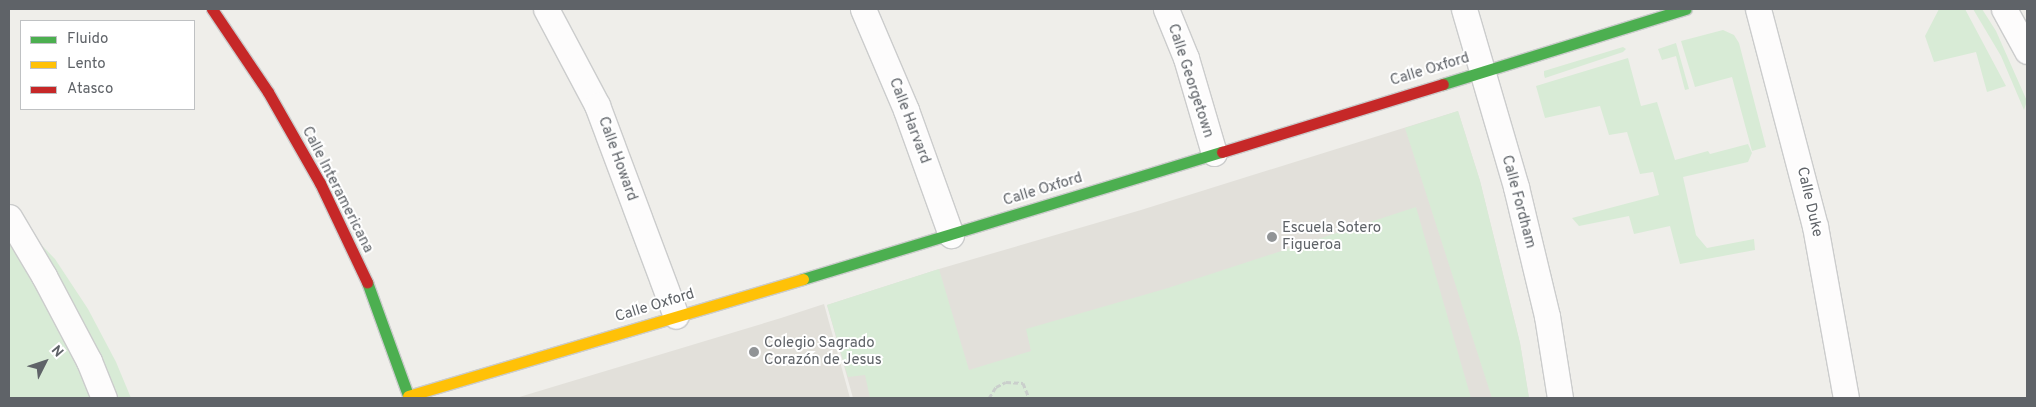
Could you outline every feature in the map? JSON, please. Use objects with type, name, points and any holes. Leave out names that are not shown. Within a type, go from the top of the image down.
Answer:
[{"type":"street","name":"Calle Interamericana","points":[[212,9],[268,92],[320,183],[366,280],[408,397]]},
{"type":"street","name":"Calle Howard","points":[[546,9],[597,104],[676,316]]},
{"type":"street","name":"Calle Harvard","points":[[863,9],[906,110],[951,235]]},
{"type":"street","name":"Calle Georgetown","points":[[1166,9],[1186,58],[1214,153]]},
{"type":"street","name":"Calle Fordham","points":[[1464,9],[1516,188],[1547,316],[1560,398]]},
{"type":"street","name":"Calle Oxford","points":[[408,397],[951,235],[1482,70],[1686,9]]},
{"type":"street","name":"Calle Duke","points":[[1758,9],[1815,226],[1846,398]]},
{"type":"street","points":[[2004,9],[2027,51]]},
{"type":"street","points":[[9,217],[44,276],[89,361],[104,398]]},
{"type":"path","points":[[989,398],[996,387],[1006,382],[1023,383],[1029,398]]},
{"type":"shaded area","name":"Escuela Sotero Figueroa","points":[[1458,111],[1480,181],[1520,343],[1529,398],[853,398],[827,305]]},
{"type":"shaded area","name":"Colegio Sagrado Corazón de Jesus","points":[[824,304],[850,398],[516,398],[781,318]]},
{"type":"green space","points":[[1939,9],[1965,9],[2006,86],[1987,92],[1976,52],[1934,62],[1925,36]]},
{"type":"green space","points":[[1973,9],[1982,9],[1996,31],[2027,101],[2024,110],[2001,56]]},
{"type":"green space","points":[[1723,30],[1734,35],[1739,43],[1766,147],[1752,151],[1732,77],[1695,87],[1681,41]]},
{"type":"green space","points":[[1676,43],[1689,89],[1685,90],[1676,56],[1662,60],[1658,49]]},
{"type":"green space","points":[[1623,47],[1626,49],[1623,52],[1545,78],[1544,71]]},
{"type":"green space","points":[[1628,58],[1641,106],[1657,102],[1675,160],[1708,151],[1710,154],[1748,144],[1752,153],[1748,162],[1683,177],[1696,235],[1707,248],[1754,239],[1755,250],[1680,264],[1670,226],[1634,234],[1629,216],[1579,226],[1572,218],[1659,195],[1653,172],[1640,174],[1627,132],[1609,135],[1600,106],[1545,118],[1536,86]]},
{"type":"green space","points":[[1458,111],[1480,181],[1520,343],[1529,398],[1492,398],[1405,128]]},
{"type":"green space","points":[[1416,207],[1471,398],[870,398],[865,375],[848,377],[827,305],[939,269],[969,370],[1031,351],[1026,329],[1168,288]]},
{"type":"green space","points":[[9,218],[29,232],[55,259],[88,309],[116,362],[131,398],[9,398]]},
{"type":"traffic: fast","points":[[1443,84],[1686,9]]},
{"type":"traffic: fast","points":[[803,279],[1222,152]]},
{"type":"traffic: fast","points":[[367,282],[409,398]]},
{"type":"traffic: slow","points":[[408,396],[803,279]]},
{"type":"traffic: jam","points":[[212,9],[268,92],[320,183],[367,282]]},
{"type":"traffic: jam","points":[[1222,152],[1443,84]]},
{"type":"place","name":"Escuela Sotero Figueroa","points":[[1272,237]]},
{"type":"place","name":"Colegio Sagrado Corazón de Jesus","points":[[754,352]]}]
